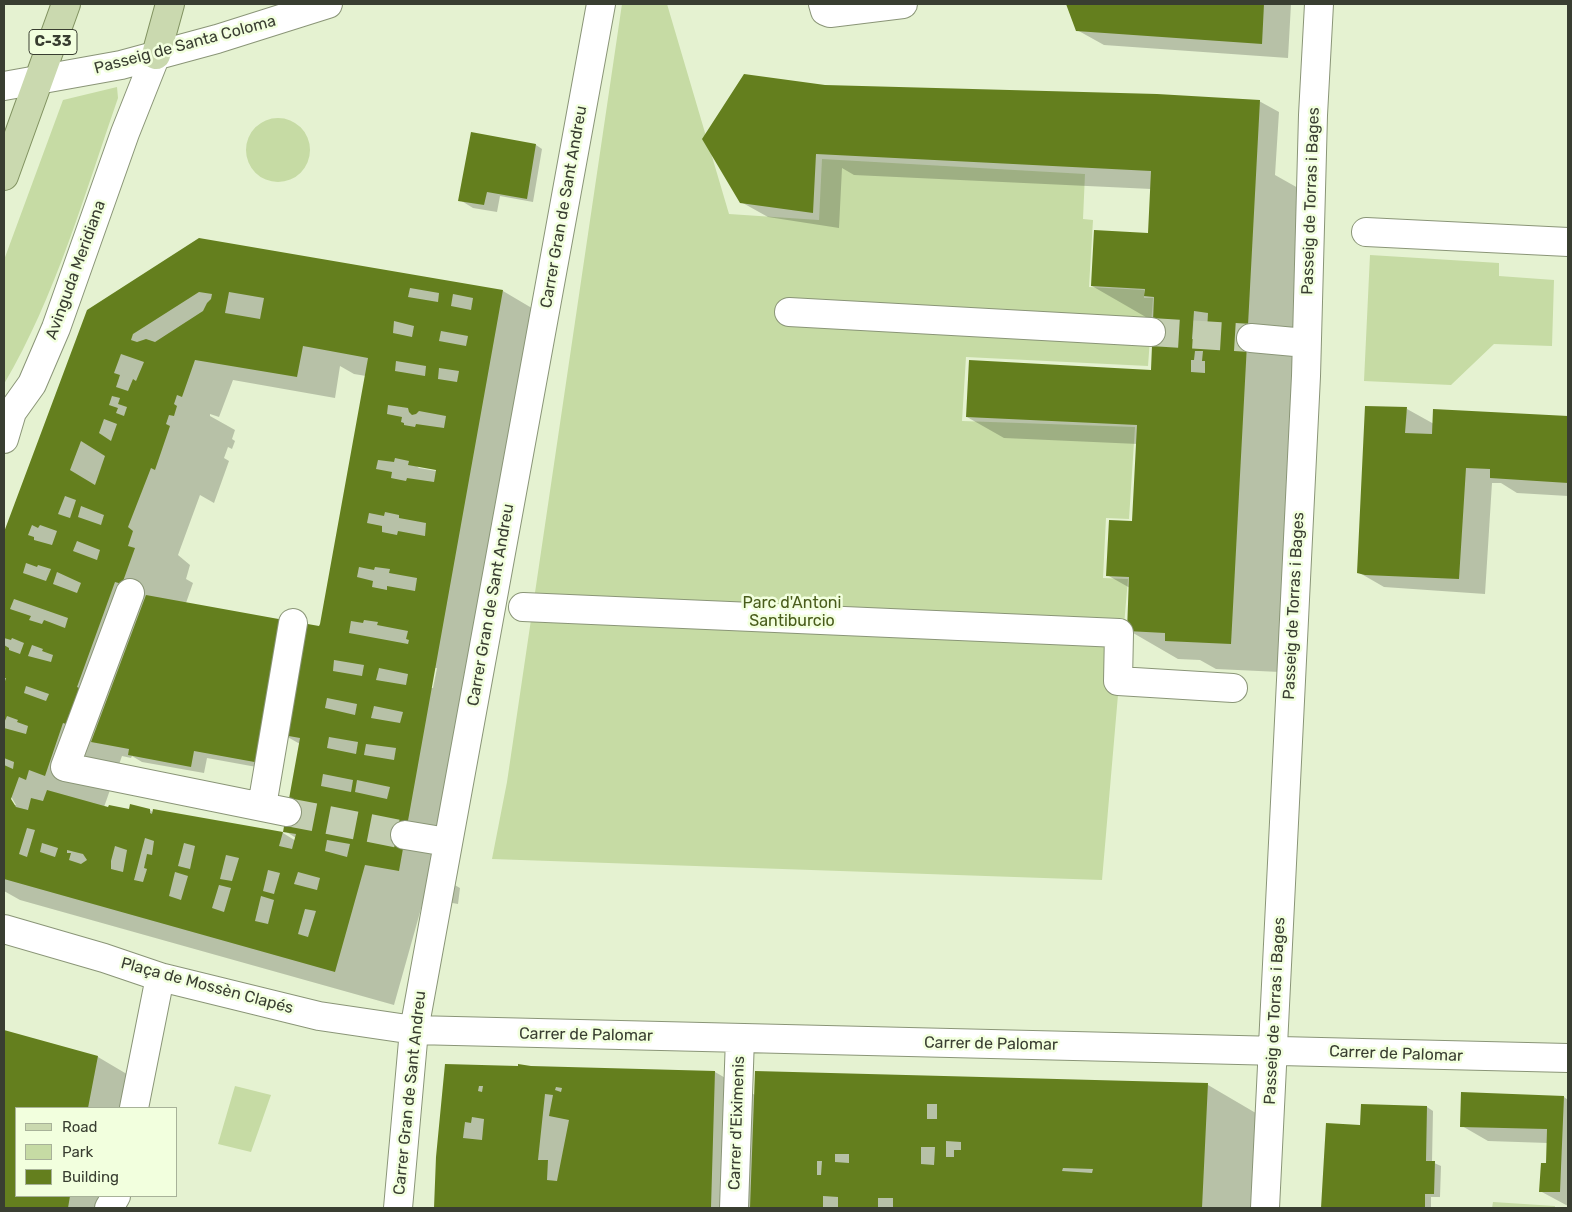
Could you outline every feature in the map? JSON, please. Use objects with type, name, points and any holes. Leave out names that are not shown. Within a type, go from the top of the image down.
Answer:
[{"type":"main road","name":"C-33","points":[[40,80],[66,4]]},
{"type":"main road","points":[[156,55],[170,4]]},
{"type":"main road","points":[[4,176],[40,80]]},
{"type":"street","name":"Passeig de Santa Coloma","points":[[40,80],[122,66],[232,35],[328,4]]},
{"type":"street","name":"Carrer Gran de Sant Andreu","points":[[398,1208],[414,1030],[601,4]]},
{"type":"street","points":[[823,4],[825,11],[830,13],[903,4]]},
{"type":"street","name":"Passeig de Torras i Bages","points":[[1264,1208],[1306,343],[1313,115],[1319,4]]},
{"type":"street","name":"Avinguda Meridiana","points":[[4,440],[8,416],[32,384],[56,328],[156,55]]},
{"type":"street","points":[[4,86],[40,80]]},
{"type":"street","points":[[1366,232],[1568,242]]},
{"type":"street","points":[[789,312],[1151,332]]},
{"type":"street","points":[[1250,338],[1306,343]]},
{"type":"street","points":[[130,593],[65,767],[274,809],[293,623]]},
{"type":"street","points":[[523,607],[1119,633],[1118,681],[1233,688]]},
{"type":"street","points":[[405,835],[448,842]]},
{"type":"street","name":"Plaça de Mossèn Clapés","points":[[4,929],[104,958],[160,977],[319,1016],[414,1030]]},
{"type":"street","points":[[134,1107],[160,977]]},
{"type":"street","name":"Carrer de Palomar","points":[[414,1030],[1568,1058]]},
{"type":"street","name":"Carrer d'Eiximenis","points":[[734,1208],[740,1038]]},
{"type":"street","points":[[108,1208],[115,1197]]},
{"type":"green space","name":"Parc d'Antoni Santiburcio","points":[[622,4],[667,4],[729,214],[819,220],[822,159],[1085,174],[1083,219],[1093,220],[1089,287],[1144,290],[1144,298],[1153,298],[1148,366],[966,357],[962,421],[1135,427],[1129,519],[1106,518],[1103,578],[1128,579],[1102,880],[492,859],[507,782]]},
{"type":"green space","points":[[117,87],[118,98],[54,281],[39,316],[4,384],[4,260],[63,100]]},
{"type":"green space","points":[[278,118],[296,124],[304,132],[310,150],[304,168],[296,176],[278,182],[260,176],[252,168],[246,150],[252,132],[260,124]]},
{"type":"green space","points":[[1370,255],[1499,263],[1499,276],[1554,280],[1552,346],[1494,344],[1451,385],[1364,381]]},
{"type":"green space","points":[[235,1086],[271,1095],[251,1152],[218,1144]]},
{"type":"green space","points":[[1493,1202],[1555,1206],[1555,1208],[1492,1208]]},
{"type":"building","points":[[1066,4],[1264,4],[1262,44],[1076,31]]},
{"type":"building","points":[[744,74],[825,85],[1157,94],[1260,100],[1231,644],[1165,641],[1165,633],[1127,631],[1129,577],[1106,576],[1109,520],[1132,521],[1137,425],[966,417],[969,360],[1151,370],[1154,297],[1144,296],[1145,289],[1091,286],[1094,230],[1148,233],[1151,171],[816,154],[813,213],[740,203],[702,139]],"holes":[[[1194,311],[1208,313],[1207,331],[1204,330],[1203,339],[1192,339]],[[1195,351],[1203,351],[1202,361],[1205,361],[1205,373],[1191,372],[1191,360],[1194,360]]]},
{"type":"building","points":[[471,132],[536,144],[527,199],[487,192],[484,205],[458,201]]},
{"type":"building","points":[[199,238],[503,290],[399,871],[365,865],[335,972],[4,879],[4,765],[13,769],[14,762],[4,758],[4,728],[26,734],[28,726],[7,716],[4,723],[4,684],[6,678],[4,678],[4,645],[9,650],[20,654],[24,643],[12,638],[11,640],[4,638],[4,532],[87,310]],"holes":[[[410,288],[439,293],[438,302],[408,297]],[[199,292],[212,294],[203,311],[155,342],[146,339],[137,342],[131,340],[133,334]],[[229,292],[264,298],[260,319],[225,313]],[[453,294],[473,298],[471,310],[451,306]],[[394,321],[414,326],[412,337],[393,333]],[[441,331],[468,336],[466,346],[439,341]],[[303,346],[368,358],[320,624],[319,626],[302,623],[283,735],[300,738],[283,832],[153,809],[152,814],[150,809],[130,804],[129,809],[109,805],[108,807],[47,790],[43,801],[31,798],[28,810],[16,807],[11,799],[19,777],[26,780],[29,770],[45,776],[63,723],[72,726],[84,690],[77,687],[115,582],[122,584],[135,548],[128,546],[133,531],[128,527],[151,468],[155,470],[170,426],[166,424],[169,415],[174,416],[177,406],[174,404],[177,395],[182,397],[195,360],[297,377]],[[121,354],[144,362],[136,381],[133,379],[128,391],[116,387],[120,375],[114,373]],[[396,361],[426,366],[425,376],[395,371]],[[439,368],[459,371],[457,382],[438,379]],[[112,396],[120,398],[118,404],[127,407],[124,416],[116,413],[118,408],[109,405]],[[388,405],[408,408],[412,415],[419,411],[446,416],[444,428],[416,424],[415,427],[404,425],[401,422],[402,417],[387,414]],[[104,419],[117,424],[111,441],[99,433]],[[81,441],[105,456],[95,485],[70,470]],[[395,458],[409,461],[408,465],[436,470],[434,482],[407,478],[406,481],[391,478],[392,472],[376,469],[378,460],[394,462]],[[65,496],[76,500],[70,518],[58,514]],[[81,506],[104,515],[101,525],[78,517]],[[385,512],[399,515],[399,518],[426,523],[425,536],[398,531],[397,535],[382,532],[382,526],[367,523],[369,513],[384,516]],[[32,525],[38,528],[40,525],[57,531],[52,545],[34,540],[34,537],[28,535]],[[77,541],[100,550],[97,560],[73,551]],[[26,563],[37,567],[38,565],[51,569],[46,581],[23,573]],[[359,567],[374,570],[375,567],[390,569],[389,573],[417,578],[415,591],[387,586],[387,590],[372,587],[373,581],[357,577]],[[57,572],[81,583],[77,593],[53,584]],[[14,599],[68,618],[65,628],[44,620],[42,624],[29,620],[31,616],[10,609]],[[364,620],[378,622],[377,625],[408,631],[406,639],[409,640],[408,644],[349,633],[351,621],[363,623]],[[32,645],[43,649],[42,651],[53,655],[51,662],[28,656]],[[334,660],[364,665],[362,676],[333,671]],[[379,668],[408,674],[406,685],[376,680]],[[26,686],[49,694],[46,701],[24,693]],[[327,698],[357,704],[355,715],[325,708]],[[374,706],[403,712],[400,723],[371,718]],[[329,737],[358,742],[356,754],[327,748]],[[366,744],[396,748],[394,760],[364,755]],[[323,774],[353,780],[351,792],[321,786]],[[357,780],[390,787],[387,799],[355,792]],[[27,828],[35,830],[27,857],[19,854]],[[283,832],[296,834],[292,849],[279,846]],[[145,838],[154,841],[152,855],[147,854],[144,868],[147,869],[143,882],[134,880]],[[327,840],[350,844],[347,857],[325,851]],[[42,843],[58,848],[55,857],[40,852]],[[184,843],[195,846],[190,869],[178,866]],[[115,846],[127,850],[123,872],[111,869]],[[67,850],[83,854],[87,860],[81,864],[69,860],[71,853],[67,853]],[[226,855],[239,858],[232,881],[220,879]],[[268,870],[280,873],[274,894],[263,891]],[[175,872],[188,876],[181,900],[169,896]],[[298,872],[320,878],[317,890],[294,884]],[[219,885],[231,888],[224,912],[212,908]],[[261,896],[274,900],[268,924],[255,921]],[[305,909],[316,911],[308,937],[298,934]]]},
{"type":"building","points":[[1365,406],[1407,407],[1405,433],[1432,434],[1433,409],[1568,416],[1568,483],[1490,478],[1490,469],[1466,468],[1459,579],[1365,575],[1357,573]]},
{"type":"building","points":[[146,595],[284,620],[260,763],[194,751],[191,767],[128,755],[129,749],[91,742]]},
{"type":"building","points":[[4,1030],[98,1056],[88,1107],[15,1107],[15,1197],[70,1197],[68,1208],[4,1208]]},
{"type":"building","points":[[445,1064],[518,1066],[518,1064],[531,1066],[715,1071],[711,1208],[434,1208],[436,1157]],"holes":[[[479,1086],[483,1086],[482,1092],[478,1091]],[[556,1087],[562,1088],[561,1092],[555,1090]],[[545,1094],[553,1095],[549,1116],[569,1120],[557,1181],[547,1180],[548,1160],[538,1160]],[[472,1117],[484,1119],[482,1140],[463,1138],[465,1122],[471,1123]]]},
{"type":"building","points":[[755,1071],[1208,1083],[1202,1208],[893,1208],[893,1198],[878,1198],[878,1208],[838,1208],[838,1197],[823,1196],[823,1208],[750,1208]],"holes":[[[927,1104],[937,1104],[937,1119],[927,1119]],[[946,1141],[961,1142],[961,1150],[954,1150],[954,1157],[946,1157]],[[921,1147],[935,1147],[934,1165],[921,1164]],[[835,1154],[849,1154],[849,1163],[835,1162]],[[817,1161],[822,1161],[821,1175],[817,1175]],[[1063,1168],[1093,1169],[1092,1173],[1062,1171]]]},
{"type":"building","points":[[1461,1092],[1564,1096],[1560,1192],[1539,1192],[1541,1163],[1546,1163],[1547,1129],[1460,1127]]},
{"type":"building","points":[[1361,1104],[1427,1106],[1426,1161],[1435,1161],[1434,1194],[1425,1194],[1425,1208],[1321,1208],[1326,1123],[1360,1125]]},
{"type":"tunnel","points":[[1151,332],[1251,338]]},
{"type":"tunnel","points":[[287,812],[405,835]]}]
